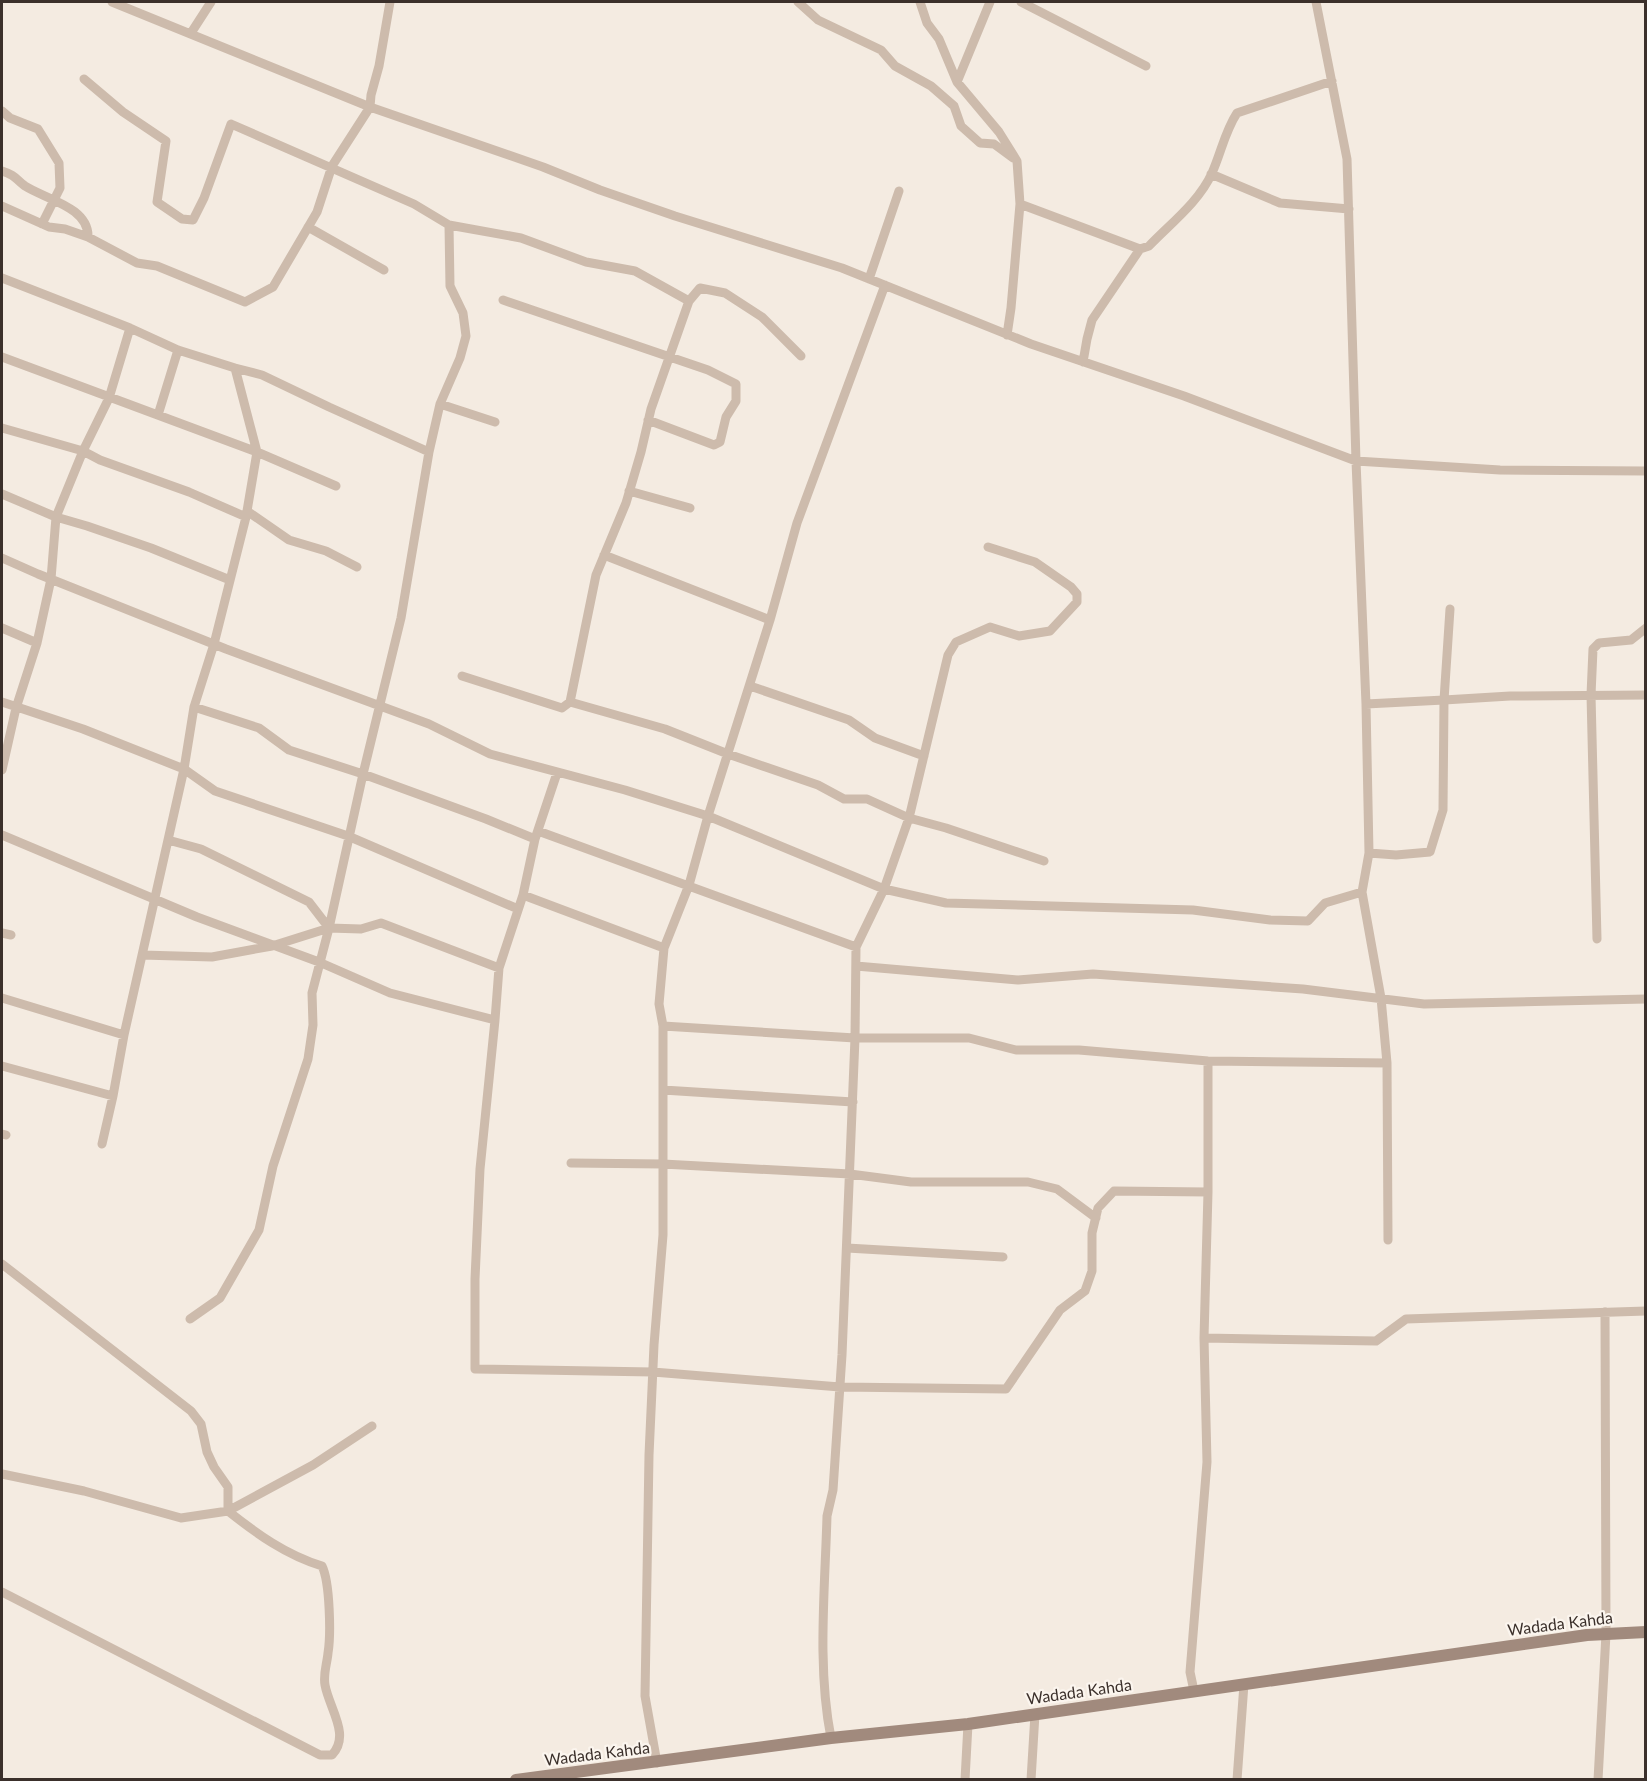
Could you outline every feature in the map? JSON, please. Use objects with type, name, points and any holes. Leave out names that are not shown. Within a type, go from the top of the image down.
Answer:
[{"type":"main road","name":"Wadada Kahda","points":[[516,1779],[831,1738],[968,1724],[1587,1635],[1646,1632]]},
{"type":"street","points":[[112,2],[370,107],[543,167],[632,202],[842,268],[1006,335],[1184,396],[1356,461],[1500,470],[1646,471]]},
{"type":"street","points":[[190,33],[211,2]]},
{"type":"street","points":[[2,206],[42,224],[88,237],[137,263],[157,266],[245,302],[273,287],[317,212],[332,166],[370,107],[390,2]]},
{"type":"street","points":[[798,2],[818,20],[880,50],[895,66],[931,86],[954,106],[961,126],[980,142],[994,144],[1017,161]]},
{"type":"street","points":[[920,2],[927,22],[939,39],[957,82],[999,132],[1017,161],[1020,204],[1015,240],[1011,308],[1006,335]]},
{"type":"street","points":[[957,82],[990,2]]},
{"type":"street","points":[[1021,2],[1146,66]]},
{"type":"street","points":[[1316,2],[1347,159],[1366,704],[1369,853],[1362,892],[1381,998],[1387,1063],[1388,1240]]},
{"type":"street","points":[[84,79],[123,112],[166,141],[157,202],[182,219],[193,220],[204,198],[231,124],[332,166],[414,204],[449,225],[521,238],[586,262],[635,271],[689,301]]},
{"type":"street","points":[[1083,362],[1092,320],[1140,249],[1149,246],[1192,202],[1211,174],[1229,124],[1236,113],[1332,81]]},
{"type":"street","points":[[2,111],[10,118],[38,129],[59,163],[60,188],[42,224]]},
{"type":"street","points":[[2,171],[15,175],[24,185],[82,218],[88,228],[88,237]]},
{"type":"street","points":[[1211,174],[1280,202],[1349,209]]},
{"type":"street","points":[[869,279],[899,190]]},
{"type":"street","points":[[1020,204],[1140,249]]},
{"type":"street","points":[[190,1319],[220,1298],[259,1230],[273,1166],[308,1059],[313,1024],[312,993],[401,618],[429,452],[440,404],[460,358],[466,336],[463,313],[450,286],[449,225]]},
{"type":"street","points":[[308,227],[384,270]]},
{"type":"street","points":[[2,279],[130,328],[178,350],[235,369],[262,375],[429,452]]},
{"type":"street","points":[[657,1762],[645,1696],[649,1467],[663,1235],[663,1026],[659,1004],[664,948],[689,885],[708,816],[770,621],[797,523],[885,285]]},
{"type":"street","points":[[462,676],[562,708],[570,702],[596,575],[629,491],[648,420],[689,301],[700,288],[725,294],[762,318],[801,356]]},
{"type":"street","points":[[503,300],[708,370],[736,384],[736,401],[726,417],[720,442],[714,445],[648,420]]},
{"type":"street","points":[[2,770],[16,708],[37,643],[51,579],[56,517],[83,451],[109,398],[130,328]]},
{"type":"street","points":[[158,415],[178,350]]},
{"type":"street","points":[[2,357],[257,452],[336,486]]},
{"type":"street","points":[[102,1144],[184,769],[194,708],[214,644],[247,514],[257,452],[235,369]]},
{"type":"street","points":[[440,404],[495,422]]},
{"type":"street","points":[[2,428],[83,451],[100,460],[247,514],[289,540],[327,551],[357,567]]},
{"type":"street","points":[[629,491],[690,508]]},
{"type":"street","points":[[2,494],[56,517],[151,548],[230,580]]},
{"type":"street","points":[[831,1738],[825,1709],[824,1679],[826,1528],[833,1490],[840,1387],[853,1102],[856,947],[884,889],[909,818],[948,654],[956,642],[990,627],[1019,636],[1050,631],[1077,602],[1077,594],[1071,587],[1035,562],[988,547]]},
{"type":"street","points":[[604,555],[770,621]]},
{"type":"street","points":[[2,558],[214,644],[429,724],[490,754],[625,790],[708,816],[884,889],[946,903],[1193,910],[1270,920],[1308,921],[1325,903],[1362,892]]},
{"type":"street","points":[[1369,853],[1396,855],[1430,852],[1443,810],[1444,700],[1450,609]]},
{"type":"street","points":[[2,628],[37,643]]},
{"type":"street","points":[[1597,939],[1591,695],[1593,649],[1599,643],[1631,640],[1646,628]]},
{"type":"street","points":[[750,686],[849,720],[875,738],[924,756]]},
{"type":"street","points":[[1366,704],[1646,695]]},
{"type":"street","points":[[2,702],[83,729],[184,769],[215,791],[348,836],[518,909]]},
{"type":"street","points":[[570,702],[665,729],[728,754],[818,785],[844,799],[867,800],[909,818],[1044,861]]},
{"type":"street","points":[[194,708],[259,728],[289,750],[363,774],[486,819],[689,885],[856,947]]},
{"type":"street","points":[[557,773],[536,835],[523,896],[499,968],[480,1168],[475,1279],[475,1369],[653,1372],[840,1387],[1006,1389],[1060,1310],[1085,1291],[1092,1271],[1092,1233],[1098,1208],[1114,1191],[1208,1192]]},
{"type":"street","points":[[2,835],[197,917],[319,962],[390,993],[495,1020]]},
{"type":"street","points":[[168,840],[201,849],[309,902],[329,928]]},
{"type":"street","points":[[523,896],[664,948]]},
{"type":"street","points":[[142,956],[212,957],[272,946],[329,928],[361,929],[381,923],[499,968]]},
{"type":"street","points":[[856,966],[1018,980],[1093,975],[1303,989],[1424,1004],[1646,999]]},
{"type":"street","points":[[2,998],[124,1035]]},
{"type":"street","points":[[663,1026],[855,1038],[969,1038],[1016,1050],[1079,1050],[1208,1061],[1387,1063]]},
{"type":"street","points":[[1194,1691],[1190,1672],[1208,1462],[1204,1338],[1208,1192],[1208,1061]]},
{"type":"street","points":[[2,1066],[113,1096]]},
{"type":"street","points":[[663,1090],[853,1102]]},
{"type":"street","points":[[571,1163],[663,1164],[850,1174],[911,1182],[1028,1182],[1057,1189],[1096,1218]]},
{"type":"street","points":[[847,1248],[1003,1257]]},
{"type":"street","points":[[2,1264],[191,1411],[201,1424],[207,1452],[214,1467],[228,1487],[228,1510]]},
{"type":"street","points":[[1204,1338],[1376,1341],[1406,1319],[1646,1311]]},
{"type":"street","points":[[1598,1779],[1606,1634],[1605,1312]]},
{"type":"street","points":[[2,1474],[84,1491],[181,1518],[228,1510],[313,1466],[372,1426]]},
{"type":"street","points":[[2,1592],[320,1755],[332,1755],[340,1743],[341,1734],[325,1686],[324,1670],[330,1626],[327,1575],[322,1566],[300,1560],[259,1535],[228,1510]]},
{"type":"street","points":[[1237,1779],[1244,1684]]},
{"type":"street","points":[[1031,1779],[1035,1714]]},
{"type":"street","points":[[964,1779],[968,1724]]}]
